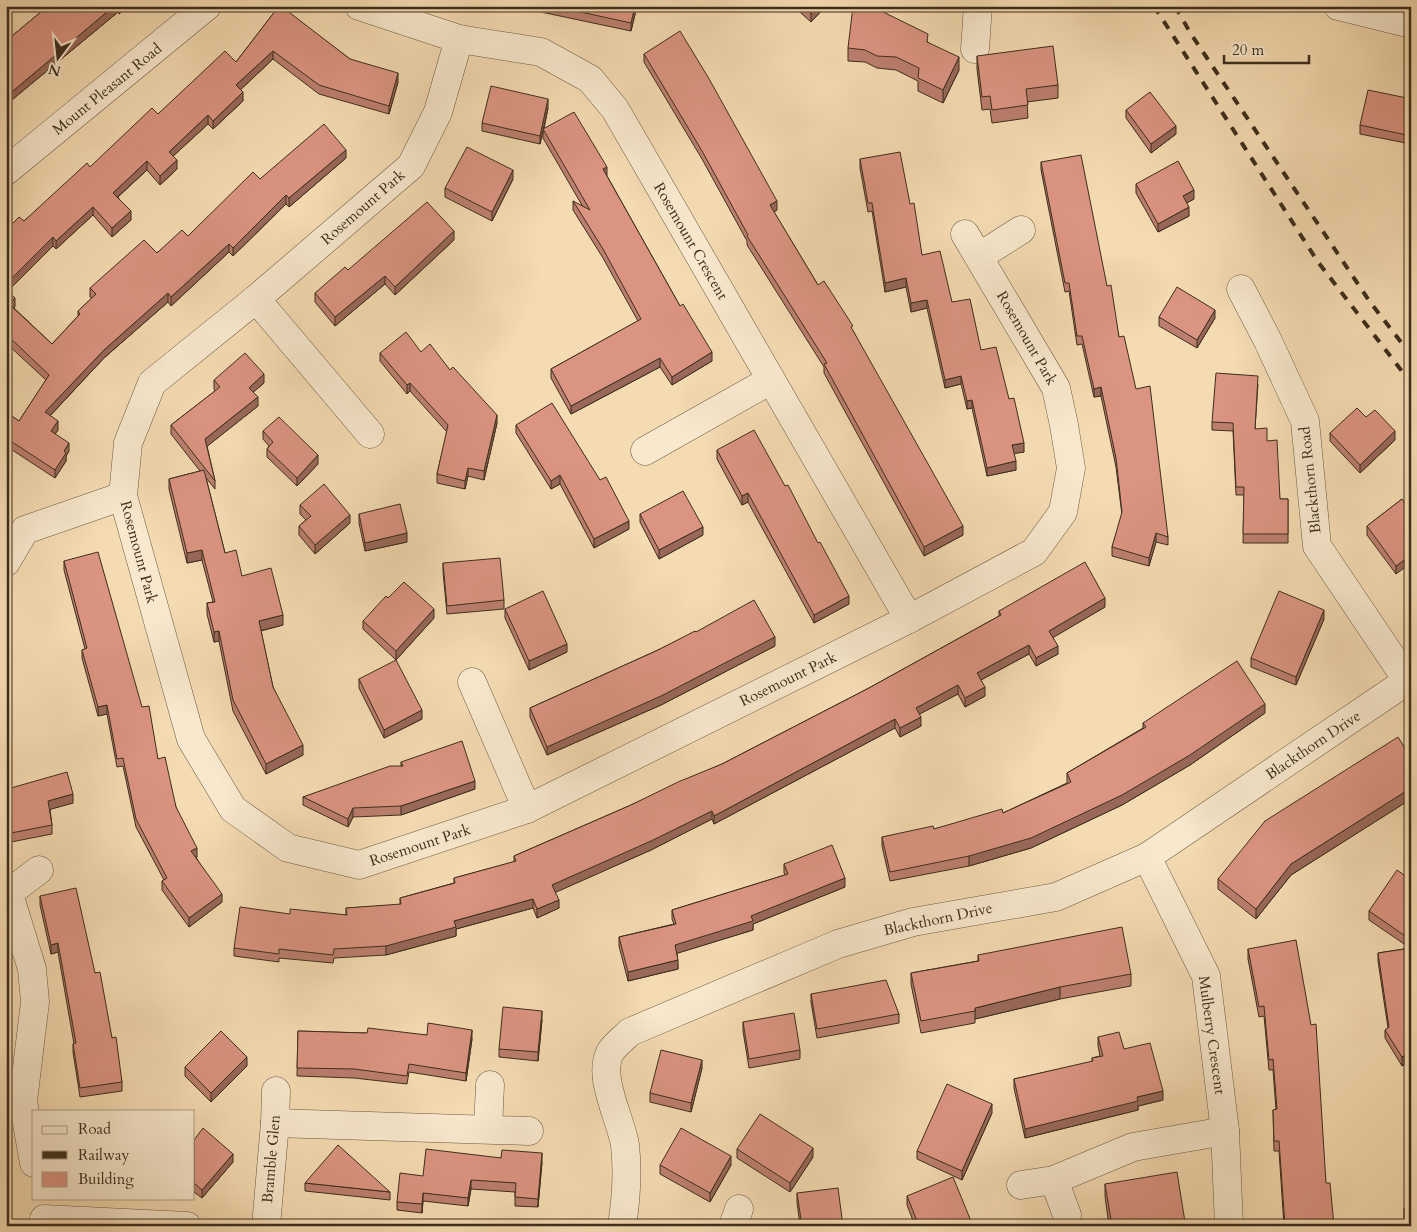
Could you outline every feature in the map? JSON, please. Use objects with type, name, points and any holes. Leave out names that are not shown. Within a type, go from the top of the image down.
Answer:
[{"type":"street","name":"Mount Pleasant Road","points":[[6,172],[207,6]]},
{"type":"street","name":"Rosemount Crescent","points":[[359,6],[363,9],[459,39],[541,52],[590,79],[615,109],[909,619]]},
{"type":"street","points":[[975,49],[978,6]]},
{"type":"street","points":[[1338,6],[1411,24]]},
{"type":"street","name":"Rosemount Park","points":[[459,39],[438,112],[410,166],[256,299],[152,383],[128,442],[123,496],[191,739],[232,809],[288,848],[359,865],[526,810],[909,619],[1034,552],[1063,512],[1072,468],[1056,388],[973,245],[1021,230]]},
{"type":"street","name":"Blackthorn Road","points":[[1241,289],[1268,341],[1305,421],[1317,546],[1409,684]]},
{"type":"street","points":[[256,299],[370,434]]},
{"type":"street","points":[[645,450],[771,380]]},
{"type":"street","points":[[6,562],[26,530],[123,496]]},
{"type":"street","points":[[472,682],[526,810]]},
{"type":"street","name":"Blackthorn Drive","points":[[622,1226],[626,1200],[625,1144],[609,1090],[607,1069],[611,1051],[630,1032],[838,944],[913,922],[1056,896],[1147,858],[1409,684]]},
{"type":"street","name":"Mulberry Crescent","points":[[1147,858],[1206,976],[1225,1131],[1229,1226]]},
{"type":"street","points":[[32,1156],[15,1101],[36,1002],[32,969],[8,894],[39,870]]},
{"type":"street","points":[[488,1129],[490,1085]]},
{"type":"street","name":"Bramble Glen","points":[[266,1226],[276,1091]]},
{"type":"street","points":[[275,1124],[528,1131]]},
{"type":"street","points":[[1021,1185],[1054,1180],[1133,1147],[1225,1131]]},
{"type":"street","points":[[1054,1180],[1067,1215]]},
{"type":"street","points":[[42,1214],[187,1226]]},
{"type":"building","points":[[48,6],[114,6],[7,96],[6,41]]},
{"type":"building","points":[[279,6],[350,59],[398,73],[389,106],[319,85],[273,51],[236,85],[243,92],[213,121],[208,115],[169,152],[177,160],[160,176],[147,161],[113,193],[131,211],[112,228],[93,207],[56,241],[53,237],[6,284],[6,230],[19,217],[24,221],[87,163],[90,167],[152,108],[158,114],[225,51],[236,62]]},
{"type":"building","points":[[553,6],[635,6],[631,23]]},
{"type":"building","points":[[803,6],[818,6],[811,14]]},
{"type":"building","points":[[853,6],[875,6],[875,8],[928,34],[927,42],[959,57],[943,90],[918,78],[919,68],[896,57],[877,56],[865,50],[848,48]]},
{"type":"building","points":[[680,31],[708,77],[777,201],[770,205],[818,285],[824,281],[853,326],[851,327],[963,526],[924,547],[824,364],[827,363],[747,236],[702,151],[644,54]]},
{"type":"building","points":[[1053,46],[1058,85],[1026,89],[1028,105],[992,110],[990,96],[982,97],[977,56]]},
{"type":"building","points":[[491,86],[548,99],[540,136],[482,123]]},
{"type":"building","points":[[1368,90],[1407,98],[1408,91],[1411,92],[1411,136],[1360,125]]},
{"type":"building","points":[[1150,92],[1176,126],[1151,144],[1126,110]]},
{"type":"building","points":[[574,112],[607,167],[603,169],[680,306],[683,304],[712,352],[672,377],[660,358],[571,406],[551,369],[641,319],[603,249],[573,201],[590,210],[543,129]]},
{"type":"building","points":[[324,124],[346,150],[289,198],[286,195],[233,248],[229,244],[171,297],[168,293],[104,350],[45,412],[58,421],[51,431],[69,443],[64,451],[66,453],[55,470],[6,438],[6,412],[19,421],[49,375],[6,334],[6,289],[15,298],[9,304],[52,344],[80,314],[78,311],[96,294],[90,288],[144,240],[157,253],[182,230],[188,236],[253,172],[260,179]]},
{"type":"building","points":[[467,147],[513,170],[492,212],[445,188]]},
{"type":"building","points":[[900,152],[910,204],[914,203],[922,255],[940,251],[952,302],[970,299],[981,350],[996,347],[1009,399],[1014,398],[1024,443],[1012,445],[1016,461],[987,468],[972,400],[967,401],[961,376],[945,380],[927,300],[911,303],[906,278],[885,283],[872,203],[868,203],[860,159]]},
{"type":"building","points":[[1081,155],[1107,286],[1111,285],[1119,337],[1124,336],[1136,389],[1150,386],[1168,537],[1156,533],[1149,558],[1112,547],[1122,512],[1116,458],[1101,387],[1094,389],[1082,336],[1077,336],[1069,283],[1065,283],[1041,162]]},
{"type":"building","points":[[1178,161],[1194,190],[1183,196],[1189,207],[1158,224],[1136,184]]},
{"type":"building","points":[[427,202],[454,231],[395,287],[385,276],[335,317],[315,293],[345,267],[348,270]]},
{"type":"building","points":[[1177,287],[1215,310],[1197,340],[1159,317]]},
{"type":"building","points":[[406,332],[421,352],[430,344],[450,370],[453,367],[497,415],[484,471],[468,468],[465,481],[437,474],[448,425],[410,383],[407,385],[380,353]]},
{"type":"building","points":[[245,353],[264,374],[249,388],[258,397],[205,439],[215,481],[171,425],[220,387],[214,380]]},
{"type":"building","points":[[1216,373],[1258,376],[1255,429],[1267,428],[1267,441],[1277,440],[1280,499],[1288,499],[1288,534],[1243,534],[1244,487],[1236,487],[1233,423],[1212,422]]},
{"type":"building","points":[[552,403],[600,480],[606,477],[629,521],[594,539],[560,475],[551,481],[516,425]]},
{"type":"building","points":[[1357,408],[1366,417],[1375,410],[1395,431],[1360,465],[1330,433]]},
{"type":"building","points":[[279,417],[318,455],[297,478],[267,449],[273,442],[263,431]]},
{"type":"building","points":[[754,430],[785,486],[788,485],[818,543],[820,542],[849,596],[814,615],[748,493],[742,496],[717,450]]},
{"type":"building","points":[[204,470],[225,553],[236,550],[242,576],[271,568],[283,615],[259,621],[273,687],[303,745],[266,764],[233,700],[219,631],[214,632],[207,603],[215,602],[202,550],[187,553],[169,479]]},
{"type":"building","points":[[324,484],[350,515],[315,545],[299,526],[311,516],[300,505]]},
{"type":"building","points":[[683,491],[703,527],[659,550],[640,514]]},
{"type":"building","points":[[1402,499],[1411,511],[1411,555],[1396,566],[1367,526]]},
{"type":"building","points":[[400,504],[407,533],[365,543],[359,514]]},
{"type":"building","points":[[98,552],[142,707],[149,706],[158,759],[165,757],[176,807],[197,848],[191,851],[222,894],[189,918],[162,881],[167,878],[136,819],[123,758],[117,759],[107,705],[98,707],[82,650],[87,648],[64,561]]},
{"type":"building","points":[[500,558],[504,600],[447,606],[443,563]]},
{"type":"building","points":[[1085,562],[1105,598],[1049,631],[1058,646],[1036,658],[1029,645],[977,673],[985,687],[965,698],[958,685],[916,708],[921,717],[900,728],[895,719],[714,816],[712,811],[651,841],[552,885],[559,900],[537,909],[533,899],[454,921],[456,927],[386,946],[334,949],[333,955],[279,949],[279,954],[234,948],[240,907],[290,914],[290,909],[347,915],[346,908],[401,904],[400,898],[455,883],[454,878],[516,861],[514,856],[722,764],[869,688],[1001,615],[999,611]]},
{"type":"building","points":[[404,582],[434,609],[396,651],[363,621],[386,596],[388,598]]},
{"type":"building","points":[[543,591],[567,644],[529,661],[505,609]]},
{"type":"building","points":[[1279,591],[1324,610],[1296,677],[1251,658]]},
{"type":"building","points":[[754,600],[775,637],[661,696],[547,747],[530,708],[696,632]]},
{"type":"building","points":[[396,660],[422,710],[384,730],[359,679]]},
{"type":"building","points":[[1237,661],[1265,704],[1190,755],[1122,795],[1031,838],[969,856],[890,872],[882,837],[933,826],[934,829],[1002,809],[1003,813],[1071,782],[1067,773],[1146,727],[1143,723]]},
{"type":"building","points":[[1398,737],[1411,758],[1411,788],[1291,864],[1256,909],[1218,879],[1265,821]]},
{"type":"building","points":[[462,741],[475,781],[401,806],[353,808],[348,819],[303,797],[390,766],[403,766],[401,762]]},
{"type":"building","points":[[67,772],[73,794],[48,801],[52,825],[6,834],[6,792],[11,790],[11,788]]},
{"type":"building","points":[[832,845],[845,878],[751,916],[753,921],[675,945],[678,960],[628,972],[619,937],[676,924],[672,910],[788,874],[784,864]]},
{"type":"building","points":[[1397,870],[1411,880],[1411,940],[1369,911]]},
{"type":"building","points":[[76,888],[95,973],[100,972],[112,1038],[116,1037],[122,1082],[80,1088],[73,1044],[76,1043],[58,943],[51,945],[40,896]]},
{"type":"building","points":[[1122,927],[1131,974],[1060,987],[975,1008],[975,1011],[921,1021],[911,973],[979,961],[978,955]]},
{"type":"building","points":[[1296,940],[1311,1025],[1316,1024],[1326,1183],[1330,1183],[1334,1226],[1285,1226],[1279,1141],[1274,1141],[1273,1110],[1277,1109],[1273,1059],[1269,1060],[1264,1006],[1259,1007],[1248,949]]},
{"type":"building","points":[[1411,948],[1411,1061],[1407,1055],[1402,1057],[1385,1030],[1389,1027],[1378,953]]},
{"type":"building","points":[[886,980],[899,1014],[817,1029],[811,994]]},
{"type":"building","points":[[503,1007],[542,1011],[538,1052],[499,1049]]},
{"type":"building","points":[[794,1013],[800,1050],[749,1059],[743,1022]]},
{"type":"building","points":[[428,1023],[472,1030],[466,1073],[409,1064],[407,1076],[354,1069],[297,1068],[298,1031],[367,1033],[368,1028],[427,1035]]},
{"type":"building","points":[[221,1031],[247,1057],[211,1093],[185,1067]]},
{"type":"building","points":[[1119,1032],[1124,1049],[1150,1043],[1163,1091],[1137,1097],[1138,1101],[1025,1129],[1014,1079],[1093,1061],[1092,1058],[1103,1056],[1098,1037]]},
{"type":"building","points":[[661,1050],[702,1060],[691,1103],[650,1093]]},
{"type":"building","points":[[947,1084],[992,1104],[962,1171],[917,1151]]},
{"type":"building","points":[[760,1114],[813,1148],[790,1183],[737,1149]]},
{"type":"building","points":[[203,1128],[233,1154],[202,1190],[195,1184],[195,1139]]},
{"type":"building","points":[[681,1128],[731,1156],[710,1193],[660,1165]]},
{"type":"building","points":[[338,1145],[390,1192],[305,1183]]},
{"type":"building","points":[[426,1149],[501,1158],[502,1150],[542,1153],[538,1199],[515,1197],[516,1183],[471,1180],[468,1198],[423,1193],[422,1204],[397,1202],[400,1173],[423,1176]]},
{"type":"building","points":[[1177,1172],[1185,1222],[1161,1226],[1112,1226],[1105,1184]]},
{"type":"building","points":[[953,1177],[973,1226],[919,1226],[907,1196]]},
{"type":"building","points":[[838,1188],[843,1226],[802,1226],[797,1193]]},
{"type":"building","points":[[1411,1198],[1411,1214],[1404,1209]]},
{"type":"railway","points":[[1154,6],[1318,262],[1411,383]]},
{"type":"railway","points":[[1175,6],[1191,34],[1370,302],[1411,355]]}]
